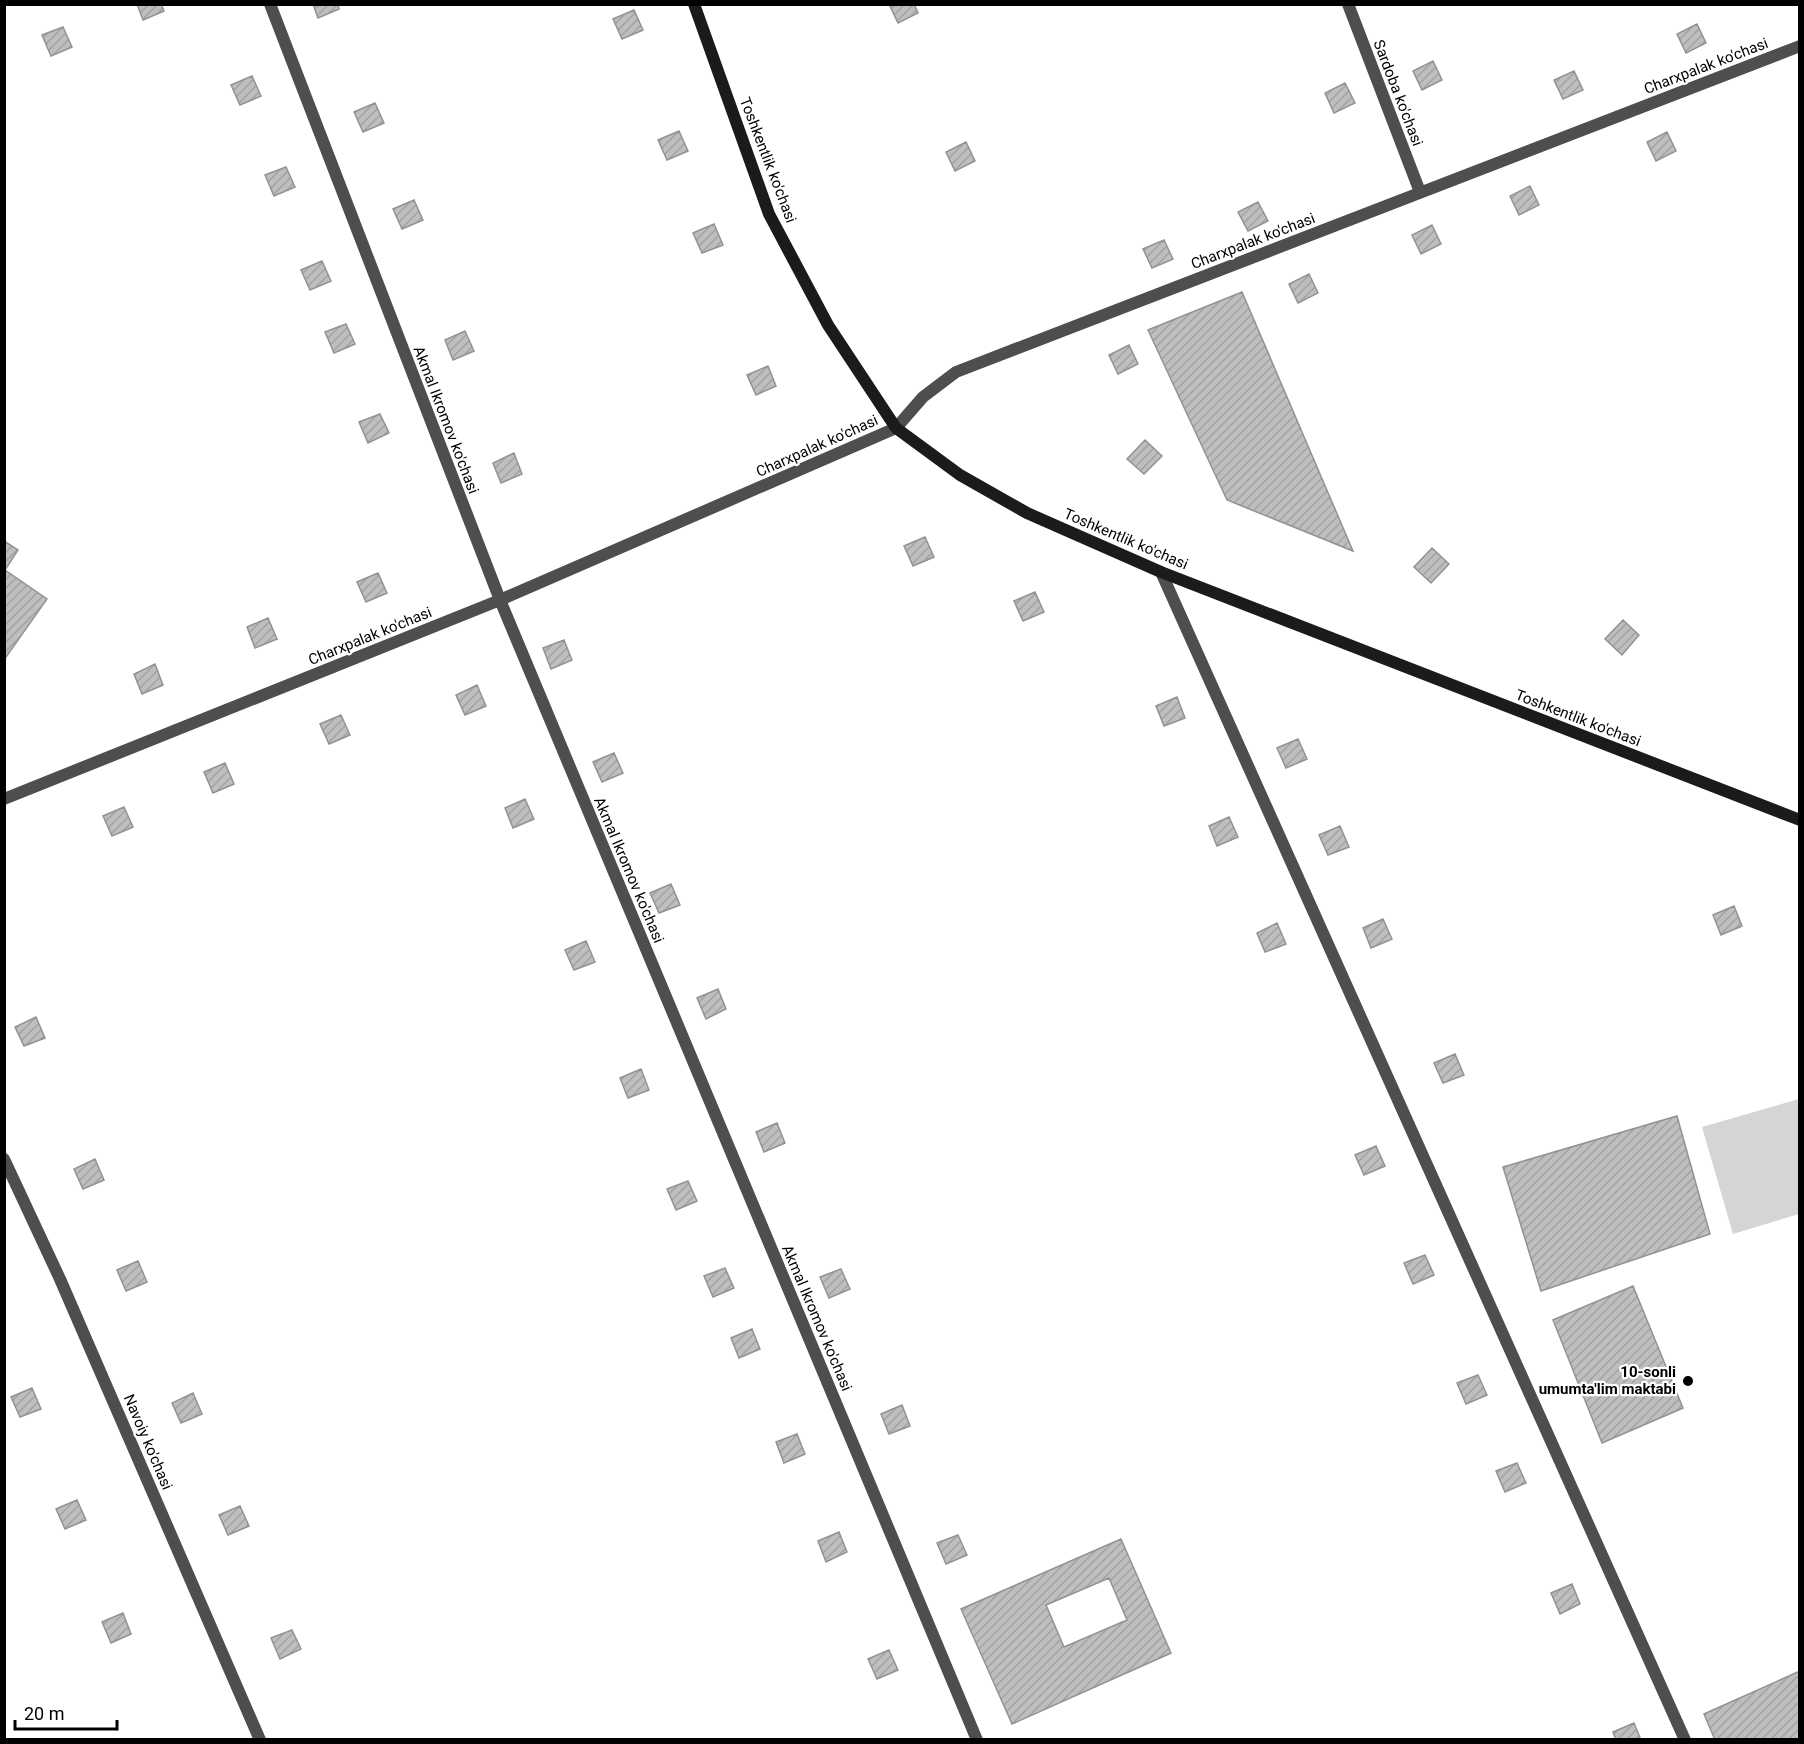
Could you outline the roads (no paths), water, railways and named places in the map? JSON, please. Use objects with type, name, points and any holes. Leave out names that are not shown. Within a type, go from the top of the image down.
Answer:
[{"type":"main road","name":"Toshkentlik ko'chasi","points":[[694,4],[769,214],[828,325],[896,428],[960,475],[1028,513],[1161,572],[1800,820]]},
{"type":"street","name":"Akmal Ikromov ko'chasi","points":[[270,4],[500,600],[977,1740]]},
{"type":"street","name":"Sardoba ko'chasi","points":[[1348,4],[1420,192]]},
{"type":"street","name":"Charxpalak ko'chasi","points":[[4,799],[500,600],[896,428],[923,397],[956,372],[1800,46]]},
{"type":"street","points":[[1161,572],[1685,1740]]},
{"type":"street","name":"Navoiy ko'chasi","points":[[4,1159],[65,1290],[260,1740]]},
{"type":"place","name":"10-sonli umumta'lim maktabi","points":[[1688,1381]]}]
